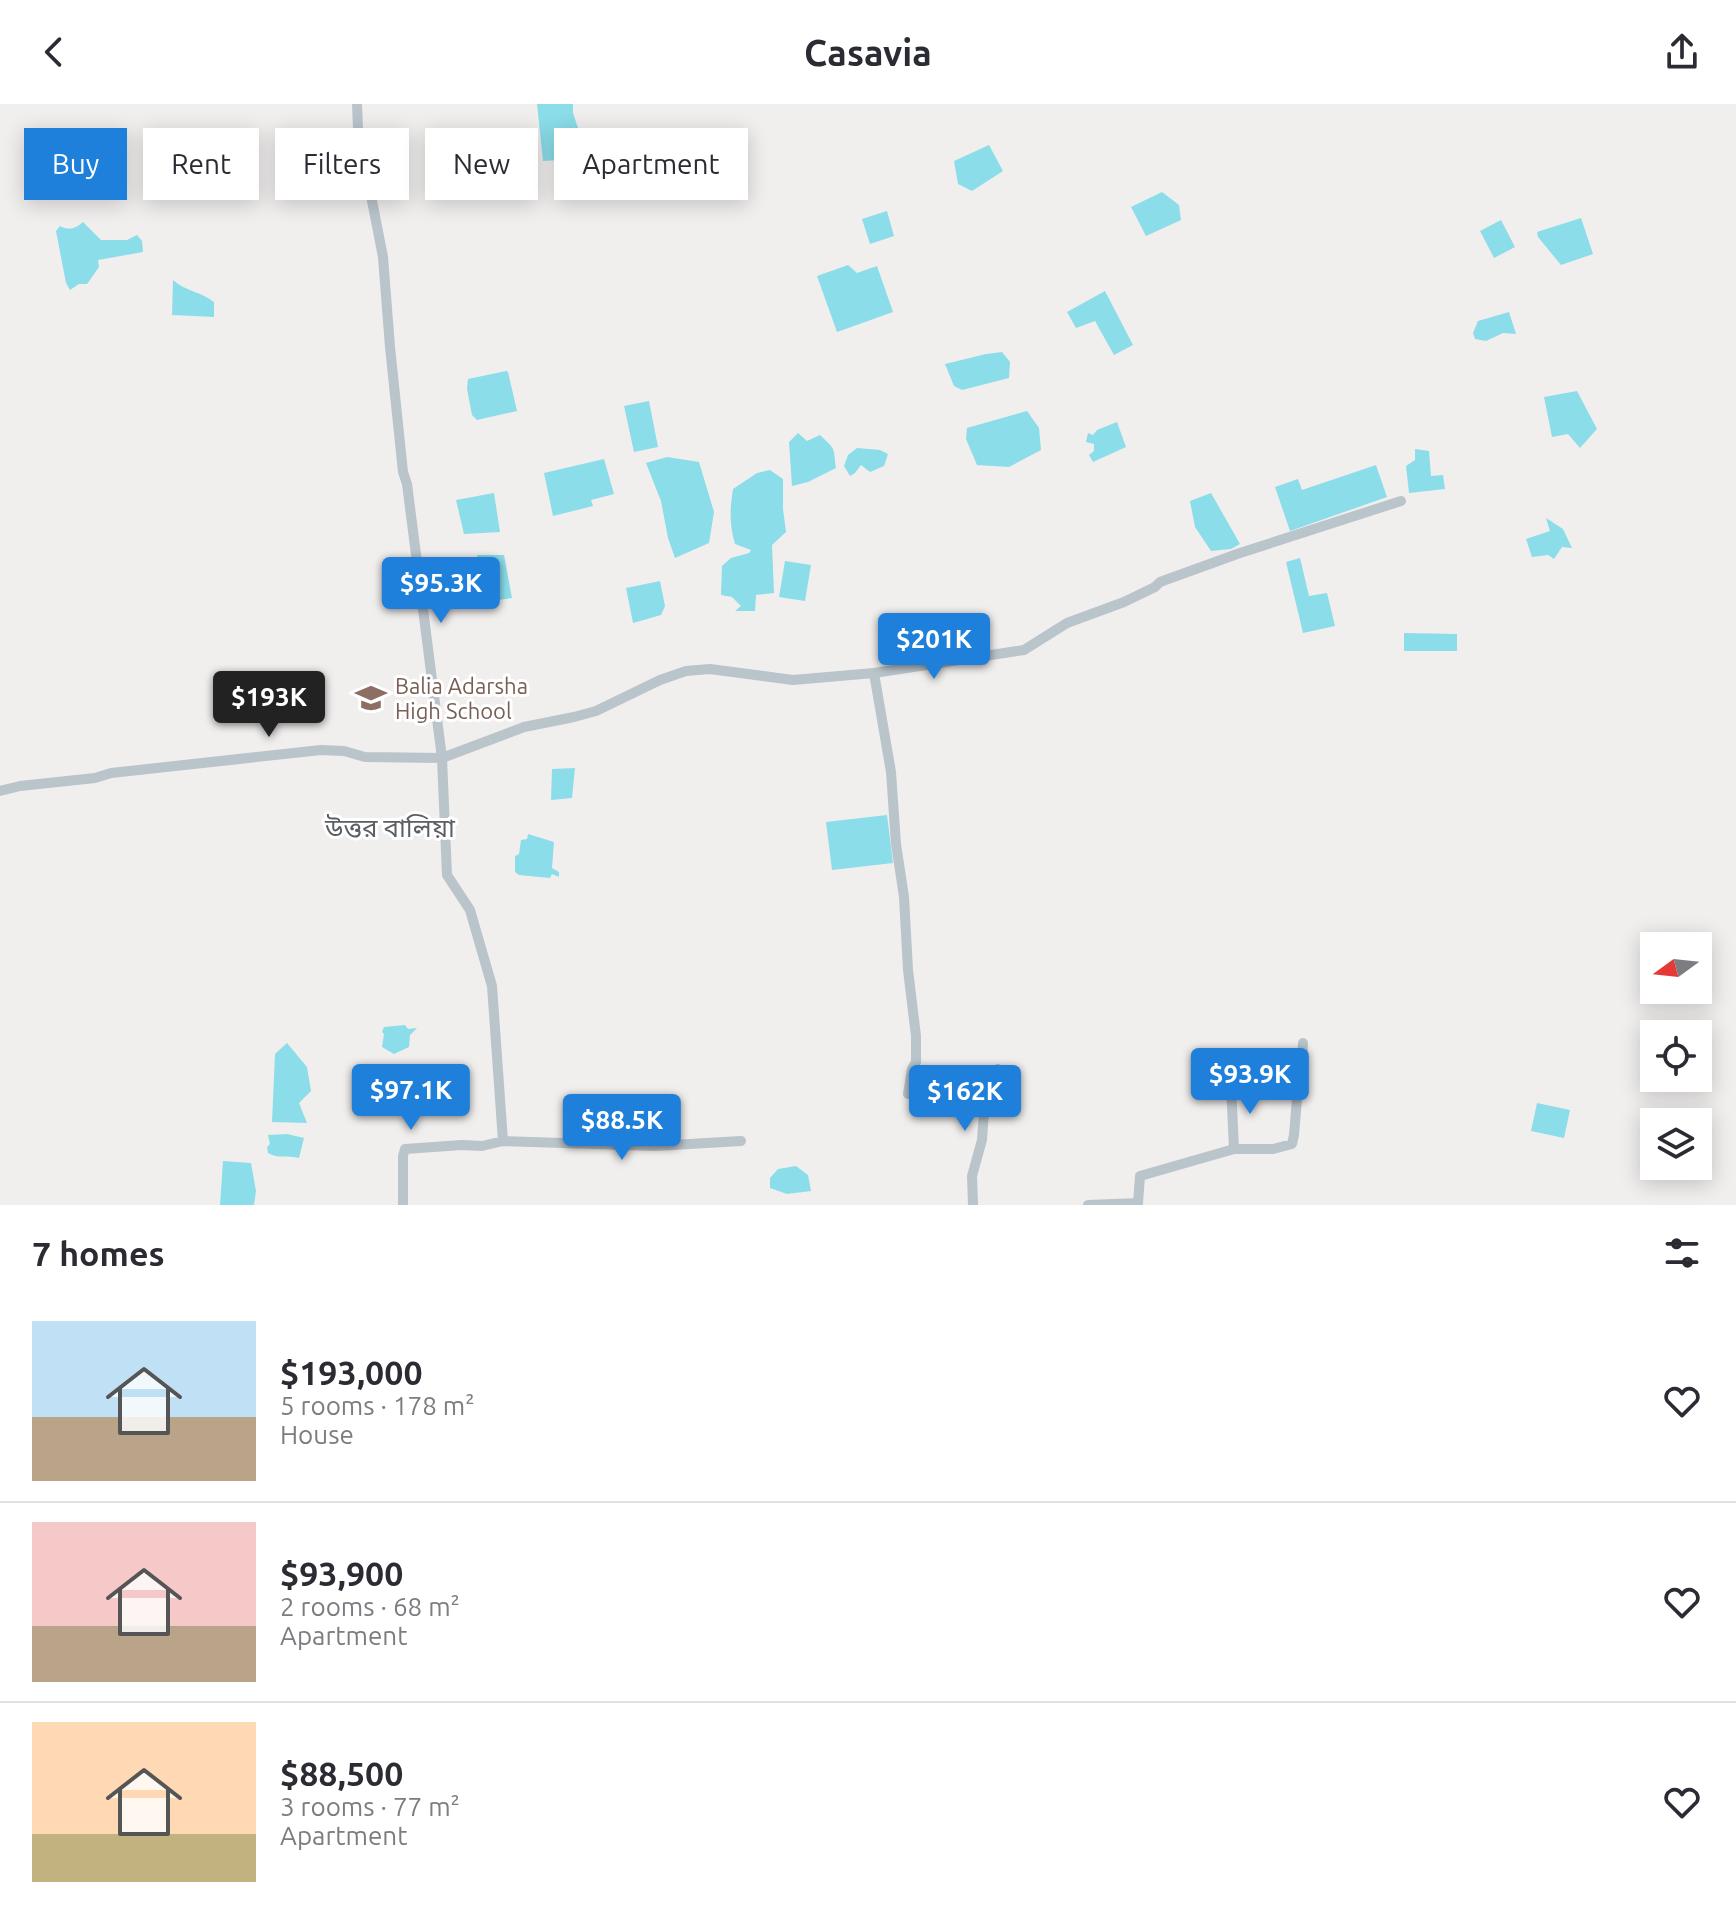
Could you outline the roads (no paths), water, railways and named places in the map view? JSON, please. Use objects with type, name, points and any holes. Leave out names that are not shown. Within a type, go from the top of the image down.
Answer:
[{"type":"street","points":[[357,104],[358,129],[383,257],[403,472],[442,758],[447,875],[470,910],[493,995],[503,1141]]},
{"type":"street","points":[[0,791],[111,773],[321,750],[344,751],[365,757],[442,758],[524,727],[596,711],[686,671],[710,669],[793,680],[874,673],[1024,650],[1067,623],[1124,602],[1160,582],[1401,501]]},
{"type":"street","points":[[874,673],[891,772],[916,1036],[916,1062],[908,1094]]},
{"type":"street","points":[[1088,1205],[1138,1203],[1140,1176],[1234,1149],[1273,1149],[1292,1144],[1301,1084],[1303,1043]]},
{"type":"street","points":[[973,1205],[972,1176],[982,1140],[985,1098],[998,1069]]},
{"type":"street","points":[[1231,1084],[1234,1149]]},
{"type":"street","points":[[403,1205],[405,1149],[482,1146],[503,1141],[655,1146],[741,1141]]},
{"type":"water","points":[[537,104],[573,104],[578,128],[554,128],[554,160],[543,161]]},
{"type":"water","points":[[989,145],[1003,171],[972,191],[958,184],[954,161]]},
{"type":"water","points":[[1162,192],[1179,205],[1181,220],[1146,236],[1131,207]]},
{"type":"water","points":[[887,211],[894,236],[870,244],[862,219]]},
{"type":"water","points":[[1581,218],[1593,254],[1561,265],[1537,232]]},
{"type":"water","points":[[1501,220],[1515,247],[1494,258],[1480,231]]},
{"type":"water","points":[[83,222],[101,240],[127,240],[137,235],[142,241],[143,252],[98,260],[99,267],[87,284],[79,284],[70,290],[56,231],[60,226],[72,228]]},
{"type":"water","points":[[848,265],[857,273],[877,266],[893,312],[837,332],[817,276]]},
{"type":"water","points":[[173,280],[214,302],[214,317],[172,315]]},
{"type":"water","points":[[1105,291],[1133,345],[1114,355],[1095,321],[1076,328],[1067,312]]},
{"type":"water","points":[[1509,312],[1516,334],[1503,333],[1486,341],[1475,339],[1473,333],[1478,321]]},
{"type":"water","points":[[1002,352],[1010,362],[1009,378],[962,390],[954,386],[945,364]]},
{"type":"water","points":[[506,371],[517,411],[477,420],[472,415],[468,379]]},
{"type":"water","points":[[1577,391],[1597,429],[1580,448],[1568,434],[1552,437],[1544,397]]},
{"type":"water","points":[[649,401],[658,447],[634,452],[624,406]]},
{"type":"water","points":[[1027,411],[1039,428],[1041,450],[1009,467],[977,465],[966,439],[967,428]]},
{"type":"water","points":[[1117,422],[1126,447],[1093,462],[1089,455],[1094,451],[1094,444],[1086,442],[1088,433],[1093,435],[1097,430]]},
{"type":"water","points":[[798,433],[807,441],[820,435],[833,450],[836,468],[792,486],[789,442]]},
{"type":"water","points":[[857,448],[880,450],[888,454],[884,466],[870,472],[861,465],[850,476],[844,466],[848,455]]},
{"type":"water","points":[[1415,449],[1429,451],[1431,476],[1443,475],[1445,489],[1409,493],[1406,466],[1415,460]]},
{"type":"water","points":[[667,457],[699,462],[714,512],[709,543],[675,558],[661,501],[646,463]]},
{"type":"water","points":[[604,459],[614,494],[591,500],[593,506],[553,516],[544,473]]},
{"type":"water","points":[[1376,465],[1387,497],[1290,531],[1275,487],[1298,479],[1302,490]]},
{"type":"water","points":[[770,470],[783,479],[786,532],[772,545],[774,593],[756,595],[755,611],[735,611],[741,606],[732,597],[721,595],[722,566],[731,558],[751,550],[735,544],[731,516],[733,489],[757,473]]},
{"type":"water","points":[[494,493],[500,532],[464,534],[456,500]]},
{"type":"water","points":[[1211,493],[1240,544],[1231,549],[1211,551],[1195,527],[1190,501]]},
{"type":"water","points":[[1546,518],[1563,529],[1572,548],[1562,547],[1554,559],[1548,555],[1532,557],[1526,539],[1550,531]]},
{"type":"water","points":[[477,555],[504,555],[512,598],[492,601]]},
{"type":"water","points":[[1300,558],[1309,596],[1327,593],[1335,626],[1303,633],[1286,562]]},
{"type":"water","points":[[785,561],[811,565],[805,601],[779,597]]},
{"type":"water","points":[[660,581],[665,606],[661,615],[633,623],[626,588]]},
{"type":"water","points":[[905,624],[908,631],[932,625],[940,634],[943,647],[940,654],[888,664],[883,658],[882,636],[889,627]]},
{"type":"water","points":[[1404,633],[1457,634],[1457,651],[1404,651]]},
{"type":"water","points":[[575,768],[572,798],[551,800],[552,769]]},
{"type":"water","points":[[887,815],[893,863],[832,870],[826,822]]},
{"type":"water","points":[[528,834],[554,842],[552,868],[559,872],[559,877],[552,874],[550,878],[519,875],[515,872],[515,856],[519,854],[521,840],[527,839]]},
{"type":"water","points":[[405,1025],[408,1029],[417,1028],[410,1035],[409,1047],[394,1054],[382,1047],[384,1027]]},
{"type":"water","points":[[287,1043],[307,1067],[311,1091],[299,1103],[307,1123],[272,1122],[275,1054]]},
{"type":"water","points":[[1537,1103],[1570,1110],[1564,1138],[1531,1131]]},
{"type":"water","points":[[287,1134],[304,1138],[299,1158],[268,1153],[268,1135]]},
{"type":"water","points":[[223,1161],[251,1163],[256,1191],[254,1205],[220,1205]]},
{"type":"water","points":[[796,1166],[808,1175],[811,1191],[787,1194],[770,1188],[770,1178],[778,1169]]},
{"type":"place","name":"Balia Adarsha High School","points":[[371,698]]},
{"type":"district","name":"উত্তর বালিয়া","points":[[390,827]]}]
